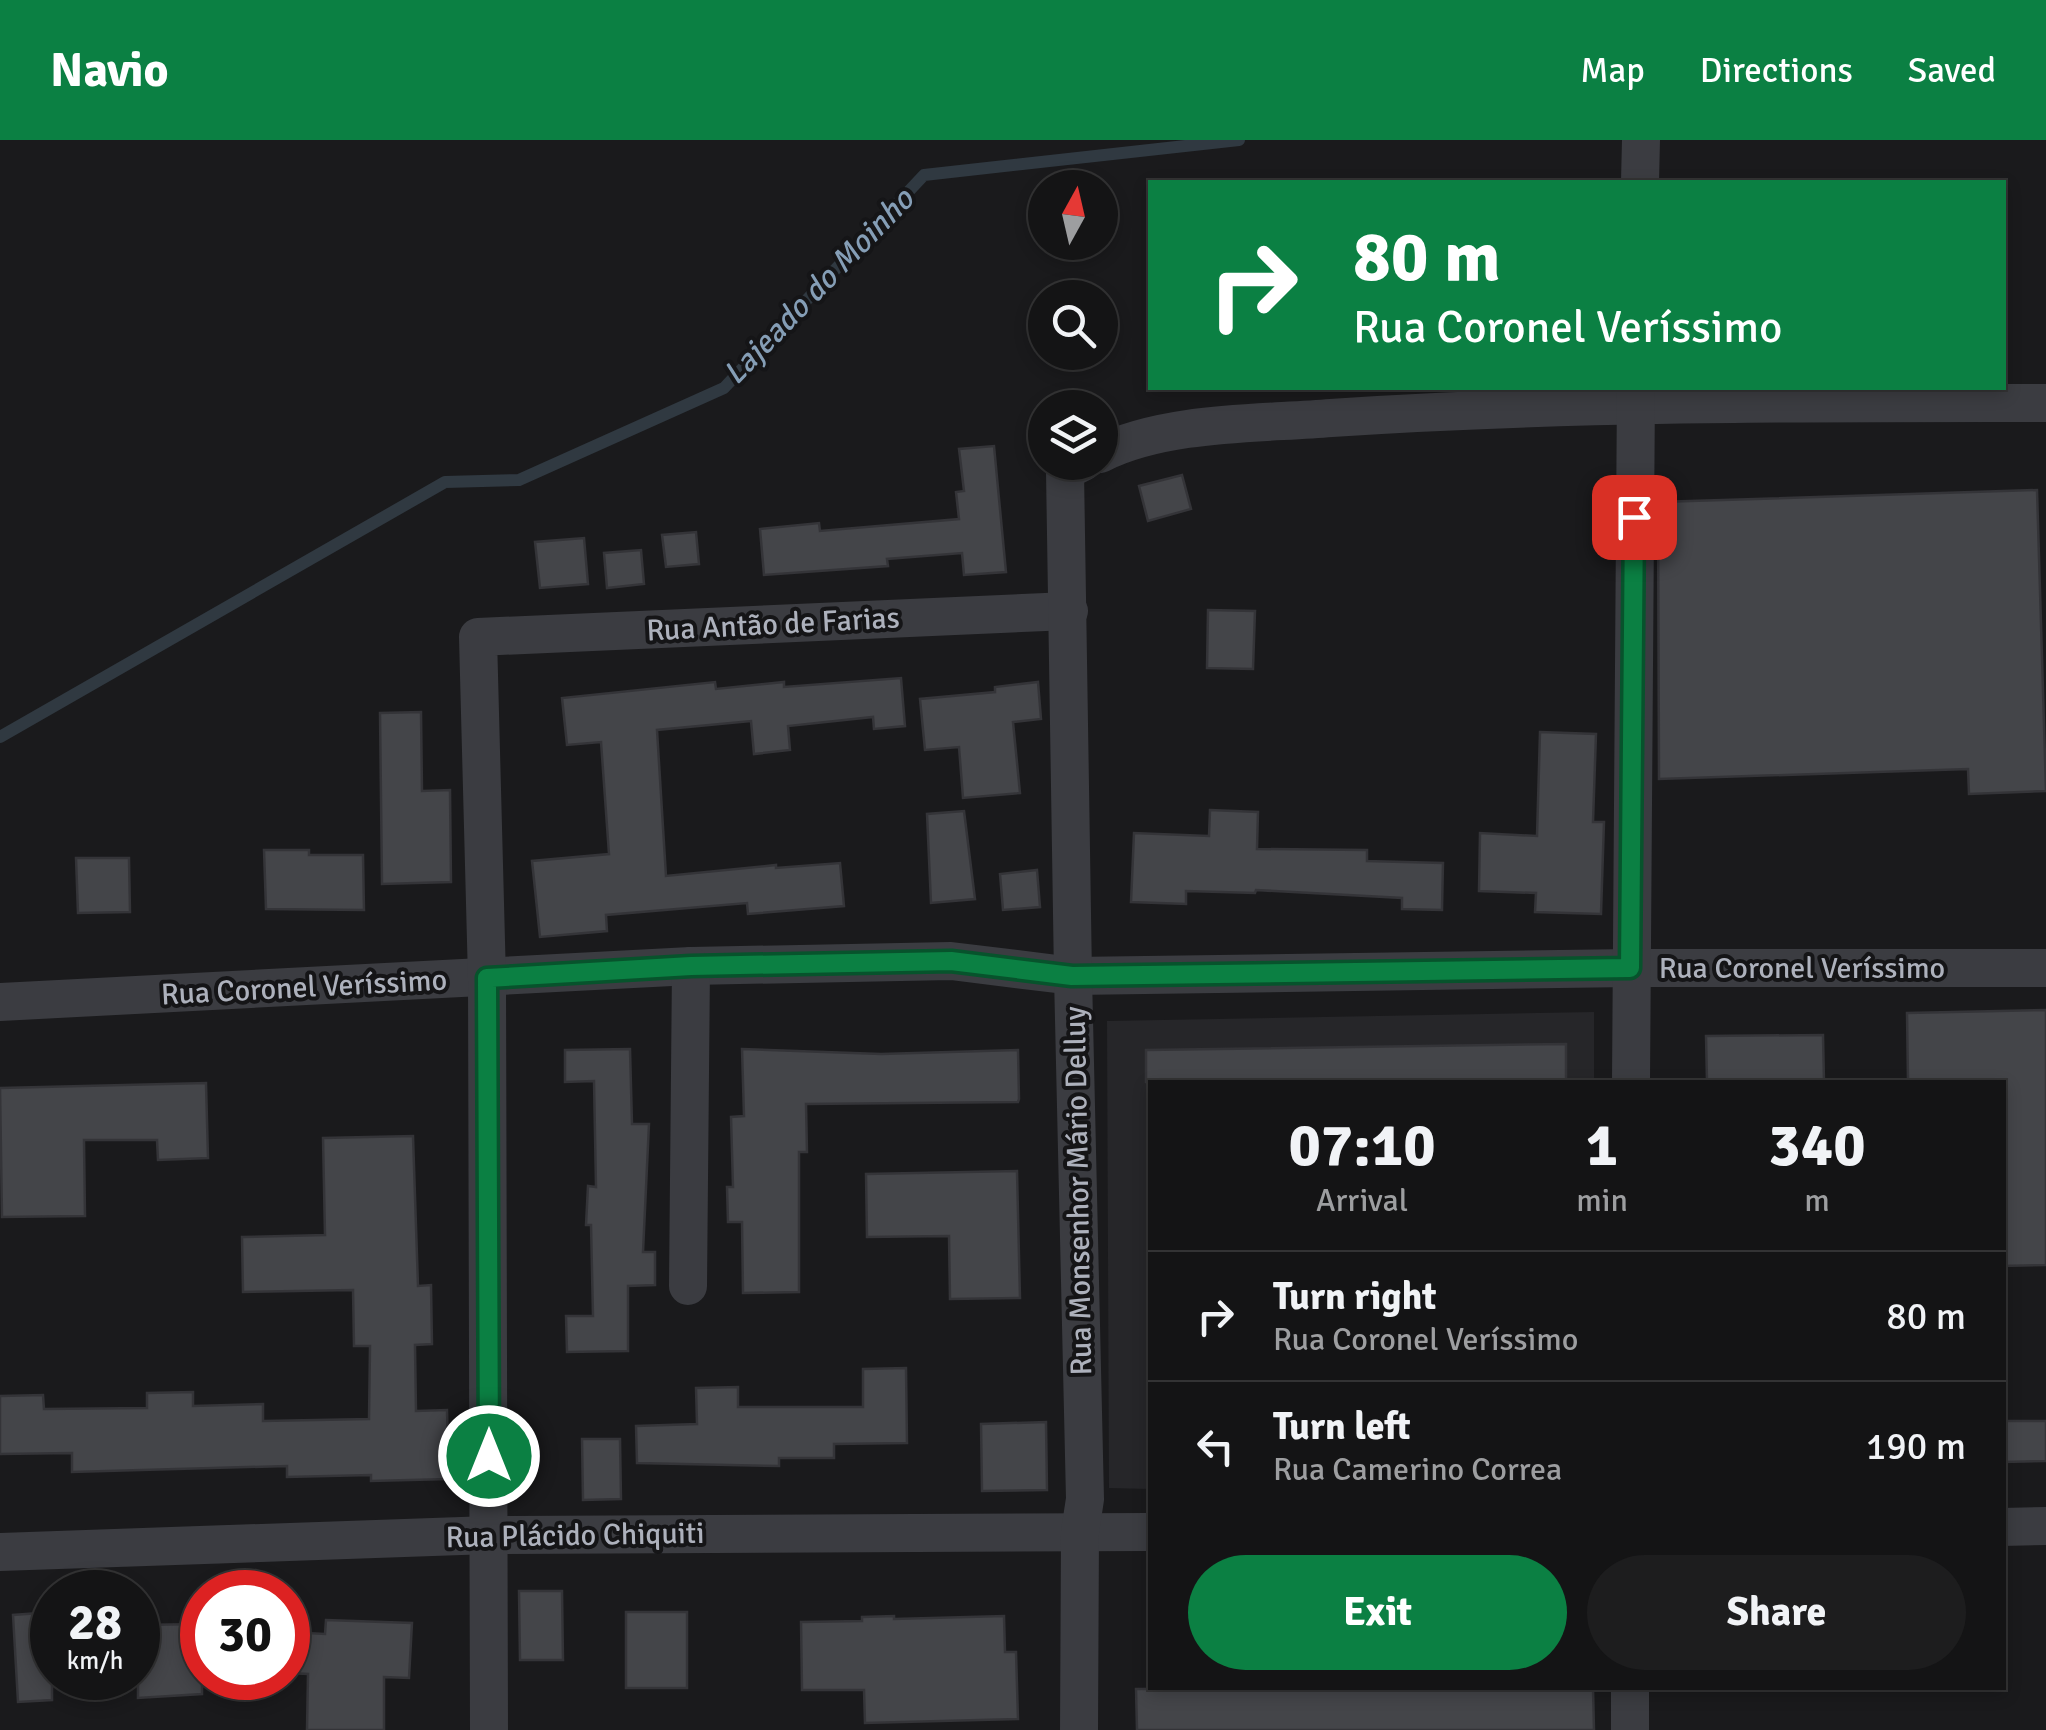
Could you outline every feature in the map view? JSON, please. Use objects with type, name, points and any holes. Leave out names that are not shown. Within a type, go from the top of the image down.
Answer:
[{"type":"street","points":[[1640,140],[1640,180]]},
{"type":"street","points":[[1118,447],[1150,434],[1636,395],[2046,403]]},
{"type":"street","points":[[1631,1080],[1636,395]]},
{"type":"street","name":"Rua Monsenhor Mário Delluy","points":[[1074,480],[1069,610],[1072,976],[1086,1500],[1080,1532],[1078,1730]]},
{"type":"street","name":"Rua Antão de Farias","points":[[487,978],[478,637],[1069,610]]},
{"type":"street","name":"Rua Coronel Veríssimo","points":[[0,1002],[691,966],[951,961],[1072,976],[1630,968],[2046,968]]},
{"type":"street","points":[[688,1286],[691,966]]},
{"type":"street","points":[[487,978],[489,1730]]},
{"type":"street","points":[[2006,1527],[2046,1526]]},
{"type":"street","name":"Rua Plácido Chiquiti","points":[[0,1552],[490,1534],[1148,1532]]},
{"type":"street","points":[[1630,1690],[1630,1730]]},
{"type":"shaded area","points":[[1594,1012],[1594,1080],[1148,1080],[1148,1489],[1109,1488],[1107,1021]]},
{"type":"building","points":[[994,446],[1006,572],[964,575],[962,553],[887,559],[888,566],[764,575],[760,529],[819,523],[820,531],[959,519],[956,492],[964,491],[959,449]]},
{"type":"building","points":[[1182,475],[1191,509],[1148,521],[1139,486]]},
{"type":"building","points":[[2037,490],[2046,791],[1969,794],[1968,769],[1659,779],[1658,502]]},
{"type":"building","points":[[696,532],[699,564],[666,567],[662,535]]},
{"type":"building","points":[[584,538],[588,584],[540,588],[535,542]]},
{"type":"building","points":[[641,550],[644,584],[607,588],[604,553]]},
{"type":"building","points":[[1208,610],[1255,611],[1253,669],[1207,668]]},
{"type":"building","points":[[901,678],[905,726],[874,729],[873,717],[788,726],[790,750],[754,754],[751,721],[657,730],[666,876],[840,863],[844,906],[748,914],[747,903],[606,915],[607,931],[540,937],[532,861],[609,854],[601,742],[567,745],[562,698],[715,682],[716,689]]},
{"type":"building","points":[[1038,682],[1041,719],[1013,722],[1020,793],[963,798],[959,747],[925,750],[920,699],[995,692],[995,687]]},
{"type":"building","points":[[421,712],[422,791],[450,790],[451,882],[382,884],[380,713]]},
{"type":"building","points":[[1540,732],[1596,734],[1593,822],[1604,822],[1601,914],[1535,912],[1536,893],[1479,891],[1480,833],[1537,836]]},
{"type":"building","points":[[1210,810],[1258,812],[1257,849],[1367,850],[1367,861],[1443,863],[1442,910],[1402,909],[1402,898],[1256,890],[1186,891],[1186,904],[1131,902],[1134,833],[1209,836]]},
{"type":"building","points":[[964,811],[975,899],[931,903],[927,814]]},
{"type":"building","points":[[264,850],[363,855],[364,910],[266,909]]},
{"type":"building","points":[[76,858],[129,858],[130,912],[78,913]]},
{"type":"building","points":[[1037,870],[1040,907],[1003,910],[1000,874]]},
{"type":"building","points":[[2046,1010],[2046,1265],[2006,1266],[2006,1080],[1908,1080],[1907,1013]]},
{"type":"building","points":[[1823,1035],[1824,1080],[1707,1080],[1706,1036]]},
{"type":"building","points":[[1566,1044],[1566,1080],[1146,1082],[1146,1050]]},
{"type":"building","points":[[630,1049],[632,1124],[649,1124],[643,1252],[655,1252],[655,1285],[628,1286],[628,1351],[567,1352],[566,1316],[593,1316],[591,1225],[586,1225],[588,1186],[596,1187],[594,1081],[565,1082],[565,1050]]},
{"type":"building","points":[[742,1049],[881,1054],[1018,1050],[1019,1099],[806,1104],[807,1152],[799,1152],[799,1292],[743,1293],[742,1222],[728,1222],[727,1187],[733,1187],[731,1117],[744,1116]]},
{"type":"building","points":[[206,1083],[208,1158],[158,1160],[157,1140],[84,1140],[85,1216],[2,1217],[0,1088]]},
{"type":"building","points":[[413,1136],[418,1286],[431,1285],[432,1344],[415,1345],[416,1411],[447,1410],[449,1479],[371,1481],[371,1475],[287,1477],[287,1466],[72,1472],[72,1453],[0,1454],[0,1396],[43,1395],[44,1409],[147,1408],[147,1393],[193,1392],[193,1406],[263,1404],[263,1421],[369,1419],[370,1346],[354,1346],[353,1290],[243,1292],[242,1237],[325,1235],[323,1138]]},
{"type":"building","points":[[1017,1171],[1020,1298],[950,1299],[949,1236],[867,1237],[866,1174]]},
{"type":"building","points":[[906,1368],[907,1443],[834,1444],[834,1458],[779,1458],[779,1466],[637,1463],[636,1426],[697,1424],[696,1388],[738,1387],[738,1407],[863,1407],[863,1369]]},
{"type":"building","points":[[2006,1421],[2046,1421],[2046,1461],[2006,1462]]},
{"type":"building","points":[[1046,1422],[1047,1490],[982,1491],[981,1424]]},
{"type":"building","points":[[582,1439],[620,1439],[621,1499],[583,1500]]},
{"type":"building","points":[[519,1591],[562,1591],[563,1660],[520,1660]]},
{"type":"building","points":[[626,1612],[687,1612],[687,1688],[626,1688]]},
{"type":"building","points":[[30,1614],[30,1700],[52,1700],[18,1702],[13,1615]]},
{"type":"building","points":[[894,1616],[1004,1616],[1005,1652],[1016,1652],[1018,1719],[865,1723],[864,1690],[802,1690],[801,1622]]},
{"type":"building","points":[[326,1620],[412,1623],[409,1678],[384,1677],[384,1730],[307,1730],[310,1633],[325,1634]]},
{"type":"building","points":[[180,1624],[180,1695],[160,1697],[160,1625]]},
{"type":"building","points":[[1136,1689],[1593,1690],[1594,1730],[1137,1730]]},
{"type":"waterway","name":"Lajeado do Moinho","points":[[0,737],[445,482],[519,480],[724,388],[924,175],[1239,140]]},
{"type":"route","points":[[489,1456],[487,978],[691,966],[951,961],[1072,976],[1630,968],[1634,517]]}]
